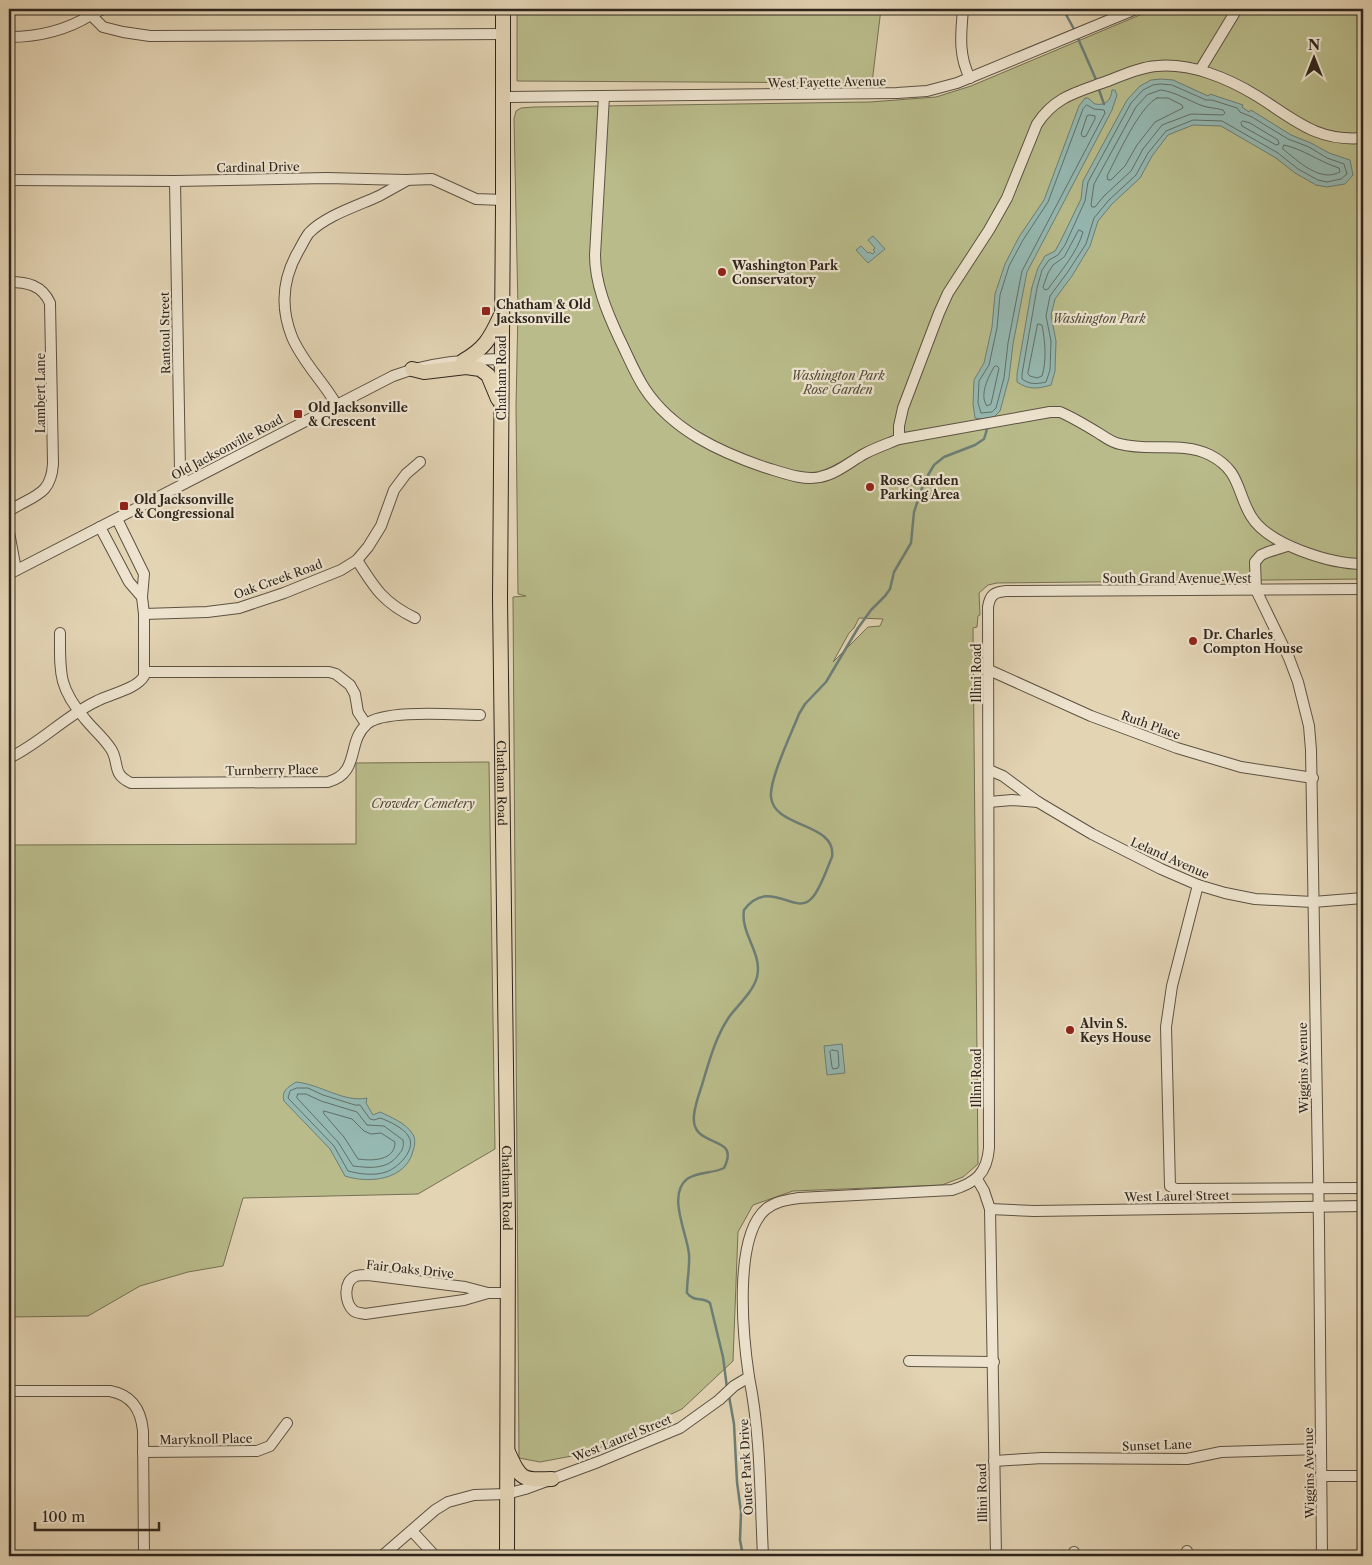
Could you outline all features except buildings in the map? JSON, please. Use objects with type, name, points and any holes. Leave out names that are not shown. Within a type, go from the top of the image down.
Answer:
[{"type":"main road","name":"Chatham Road","points":[[503,9],[500,598],[508,1293],[507,1556]]},
{"type":"main road","points":[[463,360],[478,351],[489,340],[502,312]]},
{"type":"main road","points":[[412,369],[424,372],[466,367],[480,369],[488,375],[501,408]]},
{"type":"main road","points":[[507,1448],[518,1472],[523,1477],[552,1479]]},
{"type":"street","points":[[9,37],[27,37],[51,33],[74,26],[103,9]]},
{"type":"street","points":[[963,9],[960,49],[963,65],[970,78]]},
{"type":"street","name":"West Fayette Avenue","points":[[503,97],[897,93],[944,87],[1136,9]]},
{"type":"street","points":[[1200,70],[1237,9]]},
{"type":"street","points":[[92,15],[103,27],[150,36],[503,34]]},
{"type":"street","points":[[899,440],[899,426],[906,399],[948,293],[1007,198],[1037,124],[1056,102],[1091,87],[1154,66],[1178,66],[1200,70],[1247,90],[1303,127],[1338,138],[1363,138]]},
{"type":"street","points":[[604,96],[595,255],[596,273],[601,292],[617,332],[640,380],[653,400],[671,419],[717,448],[762,466],[810,478],[820,477],[835,472],[864,454],[899,440],[981,424],[1050,412],[1060,412],[1117,444],[1134,448],[1183,448],[1209,455],[1222,462],[1236,478],[1251,516],[1270,536],[1287,546],[1339,562],[1363,564]]},
{"type":"street","name":"Cardinal Drive","points":[[9,180],[432,179],[476,199],[503,200]]},
{"type":"street","points":[[336,404],[305,362],[292,337],[285,297],[286,280],[293,260],[308,234],[328,220],[381,195],[406,180]]},
{"type":"street","name":"Rantoul Street","points":[[175,181],[180,470],[186,483]]},
{"type":"street","name":"Lambert Lane","points":[[9,282],[30,284],[38,288],[44,292],[50,303],[53,464],[52,475],[46,488],[9,510]]},
{"type":"street","name":"Old Jacksonville Road","points":[[13,572],[393,376],[429,364],[463,360],[502,359]]},
{"type":"street","name":"Oak Creek Road","points":[[144,614],[207,612],[238,608],[284,593],[340,570],[357,560],[376,536],[394,490],[406,474],[420,462]]},
{"type":"street","points":[[9,758],[34,745],[78,711],[97,700],[141,682],[144,672],[144,614],[142,597],[144,574],[117,519]]},
{"type":"street","points":[[100,528],[129,582],[142,597]]},
{"type":"street","points":[[9,532],[13,572]]},
{"type":"street","points":[[1256,590],[1255,562],[1261,555],[1287,546]]},
{"type":"street","points":[[357,560],[386,601],[415,618]]},
{"type":"street","name":"South Grand Avenue West","points":[[992,596],[1006,591],[1363,589]]},
{"type":"street","name":"Wiggins Avenue","points":[[1256,590],[1289,658],[1298,682],[1308,726],[1312,778],[1322,1556]]},
{"type":"street","name":"Illini Road","points":[[992,596],[988,607],[988,1148],[987,1164],[978,1179],[990,1209],[996,1556]]},
{"type":"street","points":[[60,633],[60,675],[64,687],[78,711]]},
{"type":"street","name":"Ruth Place","points":[[989,670],[1091,716],[1176,748],[1241,767],[1312,778]]},
{"type":"street","points":[[144,672],[329,672],[336,674],[350,685],[355,694],[358,712],[366,724],[385,716],[393,715],[480,715]]},
{"type":"street","name":"Turnberry Place","points":[[78,711],[111,749],[120,777],[130,783],[138,784],[328,782],[338,778],[346,771],[351,762],[357,736],[366,724]]},
{"type":"street","name":"Leland Avenue","points":[[989,770],[1003,776],[1038,802],[1073,824],[1129,854],[1198,885],[1255,899],[1314,902],[1363,898]]},
{"type":"street","points":[[989,802],[1012,800],[1038,802]]},
{"type":"street","name":"West Laurel Street","points":[[1198,885],[1172,986],[1166,1027],[1170,1186],[1176,1189],[1363,1188]]},
{"type":"street","points":[[749,1377],[744,1332],[746,1251],[754,1225],[766,1209],[783,1200],[799,1198],[952,1190],[978,1179]]},
{"type":"street","name":"West Laurel Street","points":[[990,1209],[1034,1211],[1363,1206]]},
{"type":"street","name":"Fair Oaks Drive","points":[[488,1293],[464,1300],[365,1314],[355,1312],[349,1306],[346,1299],[351,1280],[357,1276],[368,1275],[465,1287],[488,1293],[508,1293]]},
{"type":"street","points":[[909,1361],[994,1362]]},
{"type":"street","name":"West Laurel Street","points":[[382,1556],[435,1510],[448,1502],[474,1495],[506,1494],[552,1479],[680,1428],[749,1377]]},
{"type":"street","name":"Outer Park Drive","points":[[749,1377],[758,1432],[763,1556]]},
{"type":"street","points":[[9,1391],[110,1391],[124,1395],[135,1404],[142,1420],[144,1556]]},
{"type":"street","name":"Maryknoll Place","points":[[143,1452],[257,1451],[270,1446],[287,1423]]},
{"type":"street","name":"Sunset Lane","points":[[994,1461],[1042,1458],[1187,1459],[1221,1452],[1321,1449]]},
{"type":"street","points":[[1321,1476],[1363,1476]]},
{"type":"street","points":[[412,1531],[435,1556]]},
{"type":"green space","points":[[517,9],[881,9],[872,83],[517,81]]},
{"type":"green space","points":[[1154,9],[1363,9],[1363,579],[997,583],[988,585],[979,593],[980,615],[978,616],[977,627],[973,628],[978,1164],[963,1177],[942,1185],[793,1191],[753,1205],[738,1232],[733,1361],[682,1409],[588,1453],[540,1462],[519,1458],[513,597],[526,596],[518,594],[516,406],[518,309],[514,119],[516,111],[521,108],[534,107],[870,102],[936,97],[971,86]],"holes":[[[859,618],[883,619],[880,626],[868,627],[833,662]]]},
{"type":"green space","name":"Crowder Cemetery","points":[[489,762],[495,1149],[418,1194],[243,1198],[223,1266],[188,1272],[140,1286],[88,1316],[9,1317],[9,845],[356,844],[356,763]]},
{"type":"water","points":[[1151,80],[1173,80],[1208,96],[1210,94],[1243,105],[1242,107],[1249,112],[1251,110],[1291,135],[1329,153],[1350,160],[1353,175],[1345,184],[1327,187],[1316,185],[1295,173],[1276,158],[1221,126],[1193,125],[1168,135],[1152,156],[1140,178],[1112,204],[1098,221],[1090,246],[1072,276],[1055,299],[1051,315],[1056,341],[1055,371],[1051,385],[1033,388],[1021,385],[1017,382],[1017,374],[1032,287],[1038,268],[1045,256],[1055,251],[1060,242],[1081,199],[1083,181],[1127,100],[1140,86]]},
{"type":"water","points":[[1112,90],[1115,90],[1117,95],[1112,110],[1027,272],[1013,344],[1009,378],[1000,411],[994,417],[975,418],[973,404],[974,380],[984,363],[992,327],[995,294],[1005,264],[1019,237],[1044,200],[1079,106],[1085,98],[1088,98],[1095,104],[1105,103],[1109,99]]},
{"type":"water","points":[[873,236],[885,249],[868,263],[856,250],[861,246],[868,253],[872,254],[875,252],[873,250],[875,248],[868,240]]},
{"type":"water","points":[[842,1044],[845,1073],[827,1075],[824,1046]]},
{"type":"water","points":[[296,1082],[305,1083],[341,1096],[358,1099],[367,1098],[366,1103],[373,1115],[380,1112],[393,1118],[402,1123],[412,1133],[415,1144],[409,1161],[395,1174],[385,1177],[365,1180],[345,1176],[330,1149],[284,1101],[284,1092]]},
{"type":"waterway","points":[[1063,9],[1075,31]]},
{"type":"waterway","points":[[1077,36],[1097,82]]},
{"type":"waterway","points":[[1098,87],[1104,104]]},
{"type":"waterway","points":[[727,1388],[723,1357],[710,1303],[693,1298],[687,1293],[689,1254],[678,1204],[681,1186],[691,1176],[724,1168],[728,1157],[726,1150],[721,1145],[706,1138],[695,1126],[695,1107],[720,1033],[729,1017],[752,988],[757,977],[757,960],[745,927],[744,910],[753,901],[763,897],[772,896],[797,903],[805,903],[817,891],[832,857],[831,846],[825,837],[782,815],[775,807],[771,797],[771,789],[777,768],[799,714],[805,704],[826,682],[871,610],[890,589],[894,572],[911,543],[914,512],[924,482],[934,465],[944,457],[975,445],[984,439],[988,426]]},
{"type":"waterway","points":[[729,1396],[734,1424],[737,1482],[741,1512],[740,1540],[743,1556]]},
{"type":"place","name":"Washington Park Conservatory","points":[[722,272]]},
{"type":"place","name":"Chatham & Old Jacksonville","points":[[486,311]]},
{"type":"place","name":"Old Jacksonville & Crescent","points":[[298,414]]},
{"type":"place","name":"Rose Garden Parking Area","points":[[870,487]]},
{"type":"place","name":"Old Jacksonville & Congressional","points":[[124,506]]},
{"type":"place","name":"Dr. Charles Compton House","points":[[1193,641]]},
{"type":"place","name":"Alvin S. Keys House","points":[[1070,1030]]},
{"type":"park label","name":"Washington Park","points":[[1099,318]]},
{"type":"park label","name":"Washington Park Rose Garden","points":[[838,382]]}]
